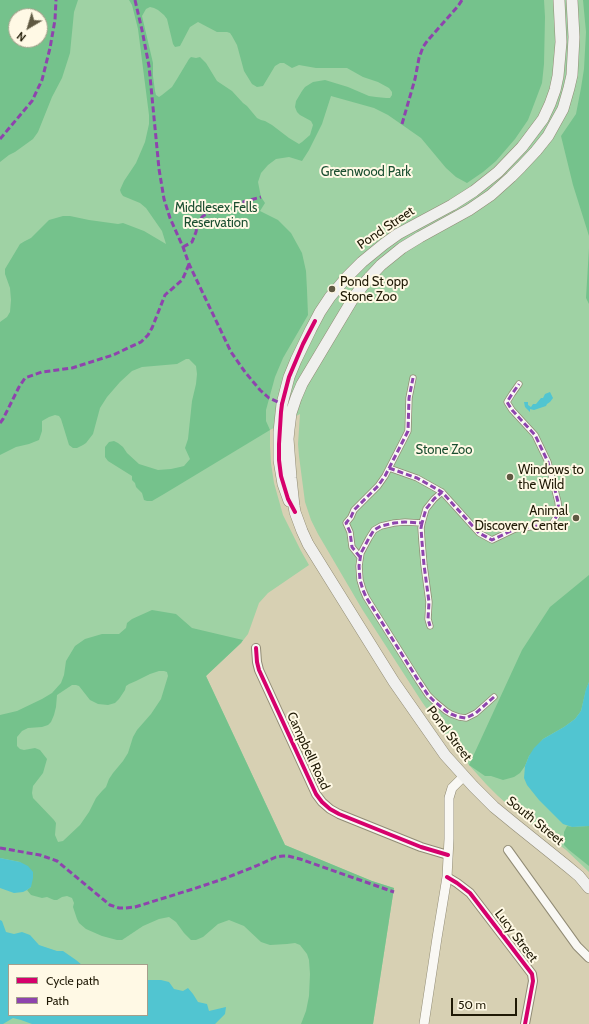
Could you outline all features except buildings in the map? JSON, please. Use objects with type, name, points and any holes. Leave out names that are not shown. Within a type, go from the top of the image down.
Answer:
[{"type":"main road","name":"Pond Street","points":[[464,776],[440,748],[387,672],[308,544],[288,499],[281,476],[279,457],[280,419],[289,377],[296,360],[320,312],[346,278],[362,262],[398,234],[452,205],[474,191],[498,172],[522,147],[543,119],[550,104],[558,76],[561,42],[559,0]]},
{"type":"main road","name":"Pond Street","points":[[295,512],[290,472],[289,429],[293,406],[305,378],[354,298],[374,272],[414,240],[469,210],[491,194],[522,167],[548,136],[563,109],[572,75],[574,43],[572,0]]},
{"type":"main road","name":"South Street","points":[[464,776],[480,794],[506,817],[568,866],[589,888]]},
{"type":"street","points":[[360,557],[352,547],[350,532],[346,523],[354,510],[378,486],[385,476],[408,431],[409,398],[413,378]]},
{"type":"street","points":[[389,468],[417,478],[442,492],[479,532],[492,540],[515,529],[552,524],[559,512],[548,462],[534,435],[507,402],[519,384]]},
{"type":"street","points":[[430,626],[428,618],[429,602],[421,528],[426,509],[442,492]]},
{"type":"street","points":[[422,523],[394,522],[377,528],[369,538],[360,557],[360,580],[363,590],[428,695],[442,708],[459,717],[466,718],[476,713],[494,697]]},
{"type":"street","name":"Campbell Road","points":[[256,648],[259,670],[316,794],[322,802],[339,814],[421,847],[448,855]]},
{"type":"street","name":"Pond Street","points":[[424,1024],[447,877],[450,795],[452,788],[464,776]]},
{"type":"street","points":[[508,850],[578,946],[589,958]]},
{"type":"street","name":"Lucy Street","points":[[447,877],[470,893],[532,974],[533,979],[525,1024]]},
{"type":"green space","name":"Middlesex Fells Reservation","points":[[0,0],[589,0],[589,872],[566,850],[518,814],[486,784],[469,765],[422,702],[362,609],[318,534],[311,520],[305,502],[298,444],[300,414],[270,430],[271,463],[274,483],[283,515],[309,565],[268,593],[259,603],[248,634],[241,643],[206,676],[285,845],[372,881],[394,888],[373,1024],[0,1024]]},
{"type":"green space","points":[[0,0],[78,0],[74,12],[70,53],[62,78],[52,97],[38,132],[33,139],[0,162]]},
{"type":"green space","points":[[129,0],[544,0],[545,17],[542,83],[528,120],[515,139],[496,161],[467,183],[456,177],[446,168],[421,138],[388,115],[374,108],[331,96],[322,124],[302,161],[289,157],[276,159],[261,173],[258,182],[261,197],[265,203],[260,211],[278,220],[291,233],[302,253],[306,271],[308,315],[283,358],[275,377],[266,410],[266,421],[270,430],[152,501],[144,500],[142,493],[132,480],[132,476],[108,461],[105,457],[105,447],[109,442],[114,441],[123,447],[139,464],[158,470],[184,466],[190,459],[185,448],[188,439],[192,401],[197,374],[196,366],[189,359],[177,364],[142,367],[132,371],[107,397],[100,408],[93,434],[83,445],[73,448],[69,445],[61,419],[59,416],[55,415],[42,421],[42,431],[39,440],[16,447],[0,455],[0,322],[7,317],[10,312],[11,300],[10,288],[5,274],[5,269],[20,244],[31,238],[49,220],[63,216],[70,216],[118,224],[123,223],[144,231],[166,244],[162,231],[146,208],[140,203],[123,196],[120,190],[136,163],[145,142],[149,124],[138,29],[132,5]],"holes":[[[150,7],[154,8],[167,19],[175,47],[180,46],[190,27],[198,22],[217,32],[230,33],[237,45],[244,71],[252,84],[257,87],[263,86],[275,66],[280,63],[284,63],[292,68],[299,65],[316,68],[347,68],[363,77],[378,82],[389,88],[392,95],[390,98],[369,96],[348,87],[325,80],[313,82],[305,87],[296,101],[295,107],[297,112],[311,121],[313,125],[310,135],[299,144],[272,125],[257,118],[232,91],[217,81],[206,63],[200,57],[191,57],[172,87],[159,97],[156,95],[155,91],[153,63],[142,16],[146,9]]]},
{"type":"green space","points":[[583,0],[589,0],[589,236],[573,185],[561,136],[576,114],[581,88],[584,69],[586,32]]},
{"type":"green space","points":[[589,248],[589,304],[586,298]]},
{"type":"green space","points":[[589,575],[589,682],[581,711],[575,719],[543,739],[529,756],[520,773],[514,777],[503,780],[491,776],[485,776],[469,765],[522,650],[550,607]]},
{"type":"green space","points":[[152,610],[176,614],[192,628],[243,640],[206,676],[285,845],[372,881],[394,888],[373,1024],[301,1024],[306,1011],[309,996],[310,974],[307,954],[300,945],[295,943],[270,945],[261,942],[244,926],[229,920],[218,924],[203,937],[196,940],[191,940],[176,922],[169,917],[159,919],[143,926],[122,940],[102,936],[86,929],[79,923],[73,907],[74,903],[72,898],[67,896],[54,900],[47,897],[42,898],[31,895],[27,890],[31,887],[20,862],[0,858],[0,715],[17,711],[52,693],[61,683],[66,661],[75,646],[85,639],[102,634],[119,634],[126,628],[127,623],[132,619]],"holes":[[[164,671],[167,672],[168,676],[161,699],[151,714],[137,730],[128,753],[109,779],[106,787],[96,798],[80,825],[63,841],[58,842],[55,835],[56,823],[33,798],[32,793],[33,786],[43,773],[47,759],[40,750],[35,748],[24,750],[20,749],[17,746],[17,737],[22,731],[28,728],[48,725],[54,715],[57,695],[72,685],[79,686],[90,700],[98,704],[108,705],[115,703],[125,690],[126,686],[129,684],[150,674]]]},
{"type":"green space","points":[[567,826],[589,826],[589,866],[564,845],[564,832]]},
{"type":"water","points":[[550,392],[553,398],[546,406],[534,410],[530,409],[530,412],[525,407],[524,402],[528,402],[528,405],[531,407],[543,398],[545,394]]},
{"type":"water","points":[[589,682],[589,826],[572,827],[563,824],[539,800],[527,785],[524,778],[525,766],[534,748],[543,739],[575,719],[581,711]]},
{"type":"water","points":[[0,858],[20,862],[28,866],[33,872],[31,887],[23,892],[14,893],[0,888]]},
{"type":"water","points":[[0,920],[2,921],[6,932],[14,934],[22,932],[30,935],[39,945],[57,951],[63,951],[81,964],[8,964],[8,1016],[148,1016],[148,980],[161,980],[169,982],[174,989],[183,991],[188,988],[198,1002],[207,1004],[209,1011],[226,1007],[225,1014],[215,1024],[32,1024],[13,1018],[3,1024],[0,1024]]},
{"type":"marked path","points":[[0,139],[32,101],[42,80],[55,20],[56,0]]},
{"type":"marked path","points":[[135,0],[149,66],[159,169],[164,199],[170,218],[189,264],[231,352],[260,390],[269,398],[282,404]]},
{"type":"marked path","points":[[402,124],[423,47],[462,0]]},
{"type":"marked path","points":[[183,247],[192,242],[198,222],[203,216],[218,209],[261,197]]},
{"type":"marked path","points":[[0,423],[25,378],[42,372],[72,368],[113,355],[141,342],[152,328],[165,295],[182,280],[189,264]]},
{"type":"marked path","points":[[360,557],[352,547],[350,532],[346,523],[354,510],[378,486],[385,476],[408,431],[409,398],[413,378]]},
{"type":"marked path","points":[[494,697],[476,713],[466,718],[451,714],[434,701],[418,680],[366,597],[360,580],[359,566],[361,553],[374,530],[381,526],[394,523],[422,523],[426,509],[442,492],[479,533],[492,540],[515,529],[552,524],[559,512],[548,462],[535,435],[512,410],[507,402],[519,384]]},
{"type":"marked path","points":[[389,468],[417,478],[442,492]]},
{"type":"marked path","points":[[422,523],[422,542],[429,602],[428,619],[430,626]]},
{"type":"marked path","points":[[0,848],[40,855],[57,861],[110,905],[119,908],[135,907],[193,889],[226,878],[276,857],[283,856],[300,859],[394,892]]},
{"type":"cycle path","points":[[295,512],[288,499],[281,476],[279,460],[281,412],[289,377],[315,321]]},
{"type":"cycle path","points":[[256,648],[259,670],[316,794],[322,802],[339,814],[421,847],[448,855]]},
{"type":"cycle path","points":[[447,877],[470,893],[532,974],[533,981],[525,1024]]},
{"type":"place","name":"Pond St opp Stone Zoo","points":[[332,289]]},
{"type":"place","name":"Windows to the Wild","points":[[510,477]]},
{"type":"place","name":"Animal Discovery Center","points":[[576,518]]},
{"type":"park label","name":"Greenwood Park","points":[[366,172]]},
{"type":"park label","name":"Stone Zoo","points":[[444,450]]}]
